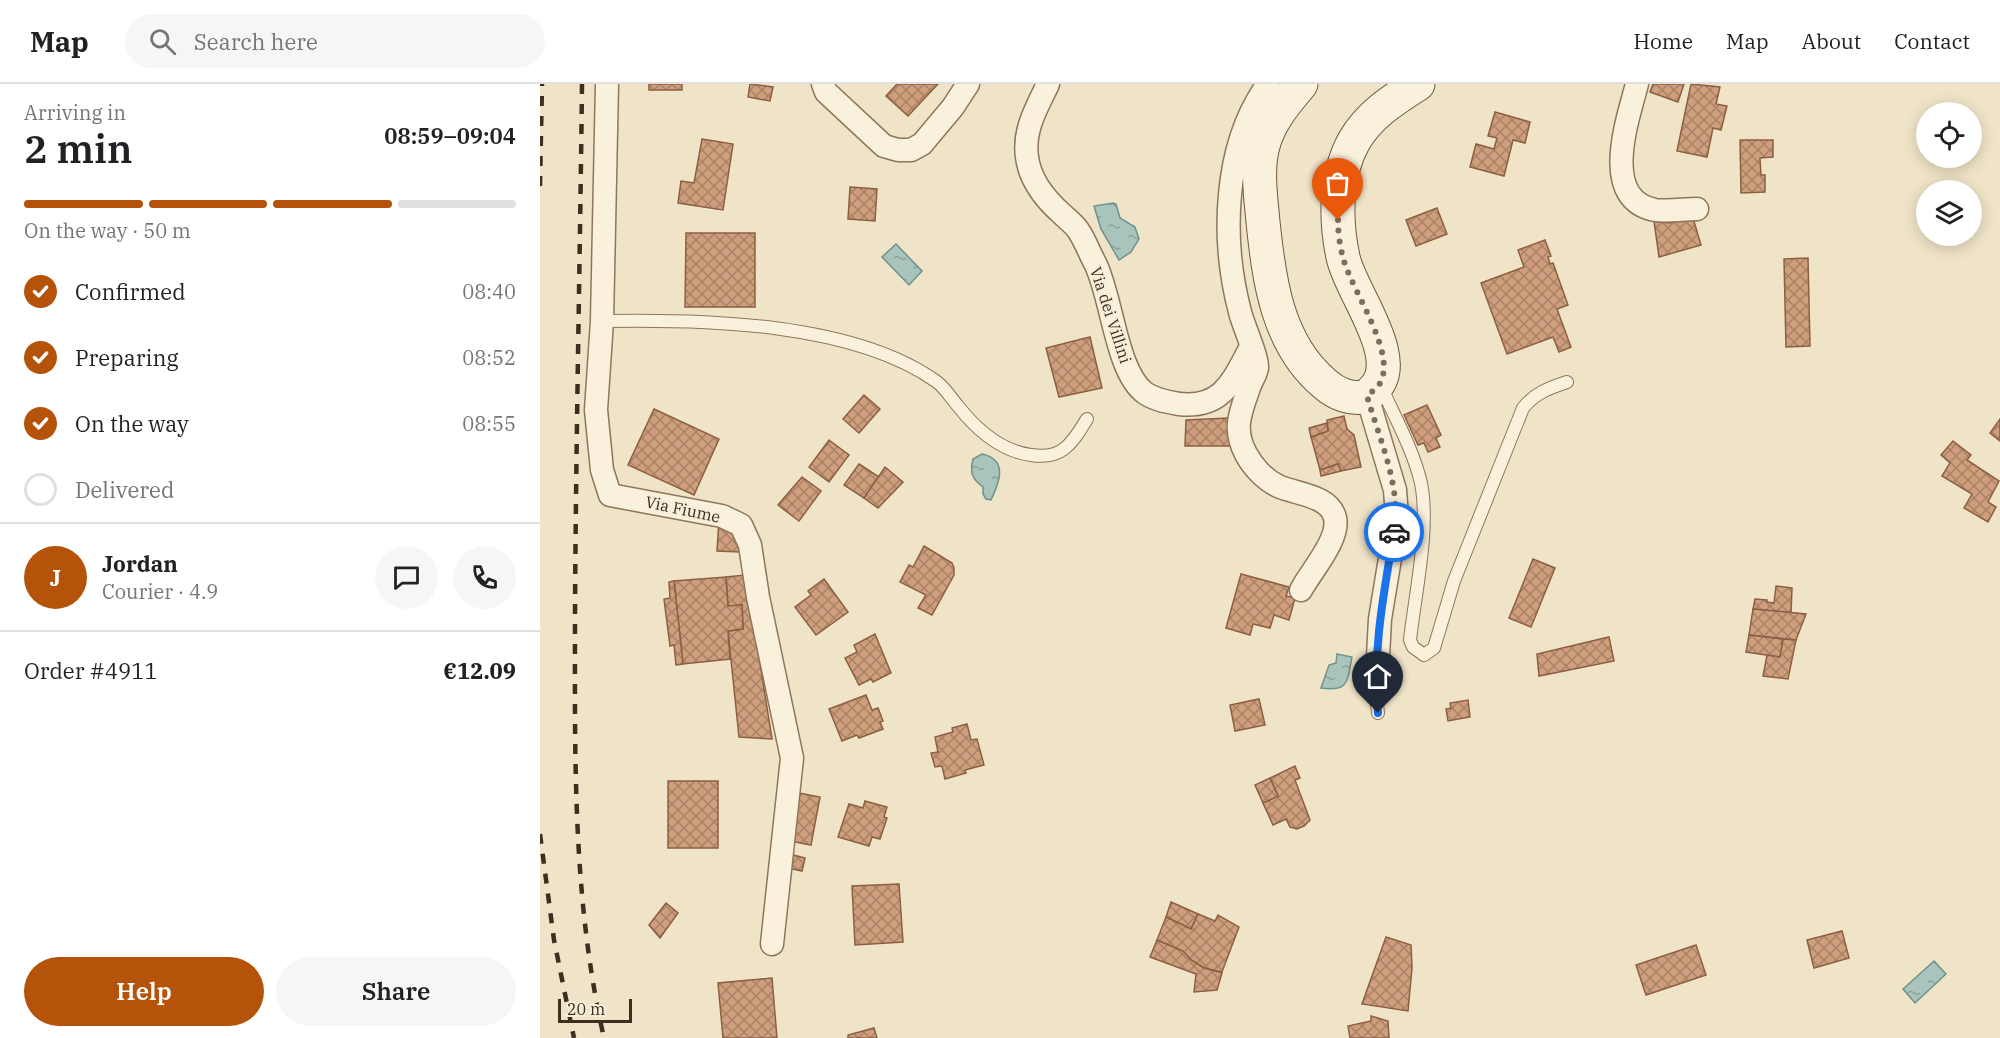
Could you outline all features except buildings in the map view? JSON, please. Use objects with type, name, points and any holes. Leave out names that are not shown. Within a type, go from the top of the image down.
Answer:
[{"type":"main road","points":[[1301,84],[1274,119],[1262,149],[1260,189],[1268,265],[1273,291],[1290,338],[1300,356],[1320,380],[1336,394],[1353,397],[1374,390],[1383,373],[1384,358],[1377,333],[1343,260],[1338,232],[1342,174],[1353,143],[1367,122],[1390,102],[1418,84]]},
{"type":"street","name":"Via Fiume","points":[[607,84],[602,321],[596,410],[602,470],[610,495],[722,516],[741,525],[750,545],[758,597],[792,758],[772,944]]},
{"type":"street","points":[[823,84],[826,93],[845,112],[884,146],[898,150],[911,150],[922,144],[953,107],[968,84]]},
{"type":"street","name":"Via dei Villini","points":[[1048,84],[1030,119],[1027,156],[1032,174],[1044,197],[1077,229],[1099,271],[1124,360],[1132,379],[1145,393],[1164,402],[1191,405],[1222,395],[1251,347]]},
{"type":"street","points":[[1268,84],[1250,114],[1241,137],[1231,184],[1229,254],[1239,312],[1257,367],[1239,414],[1238,436],[1247,456],[1262,476],[1276,486],[1326,503],[1335,517],[1334,537],[1301,590]]},
{"type":"street","points":[[1637,84],[1620,150],[1623,182],[1636,201],[1655,210],[1697,209]]},
{"type":"street","points":[[1374,390],[1395,490],[1397,516],[1380,619],[1378,657]]},
{"type":"lane","points":[[602,321],[643,320],[754,325],[804,332],[861,346],[904,363],[939,383],[978,428],[1000,445],[1031,455],[1056,455],[1072,443],[1087,419]]},
{"type":"lane","points":[[1374,390],[1410,452],[1420,482],[1424,510],[1423,534],[1410,640],[1413,647],[1424,655],[1434,648],[1454,581],[1522,408],[1542,390],[1567,382]]},
{"type":"lane","points":[[1378,657],[1375,687],[1378,713]]},
{"type":"water","points":[[1116,204],[1120,218],[1135,227],[1139,239],[1131,252],[1119,260],[1101,229],[1094,206]]},
{"type":"water","points":[[896,244],[922,271],[909,285],[882,257]]},
{"type":"water","points":[[982,454],[996,461],[999,467],[999,480],[991,500],[986,499],[983,487],[976,481],[972,471],[973,459]]},
{"type":"water","points":[[1337,654],[1352,657],[1346,683],[1337,688],[1321,688],[1329,665],[1336,663]]},
{"type":"water","points":[[1934,961],[1946,974],[1915,1003],[1903,989]]},
{"type":"railway","points":[[540,186],[542,84]]},
{"type":"railway","points":[[582,84],[575,666],[577,826],[586,932],[604,1038]]},
{"type":"railway","points":[[540,834],[554,940],[574,1038]]},
{"type":"way so far","points":[[1338,220],[1343,260],[1377,333],[1384,358],[1380,384],[1367,396],[1395,490],[1397,516],[1394,532]]},
{"type":"route","points":[[1378,713],[1375,687],[1378,636],[1394,532]]}]
